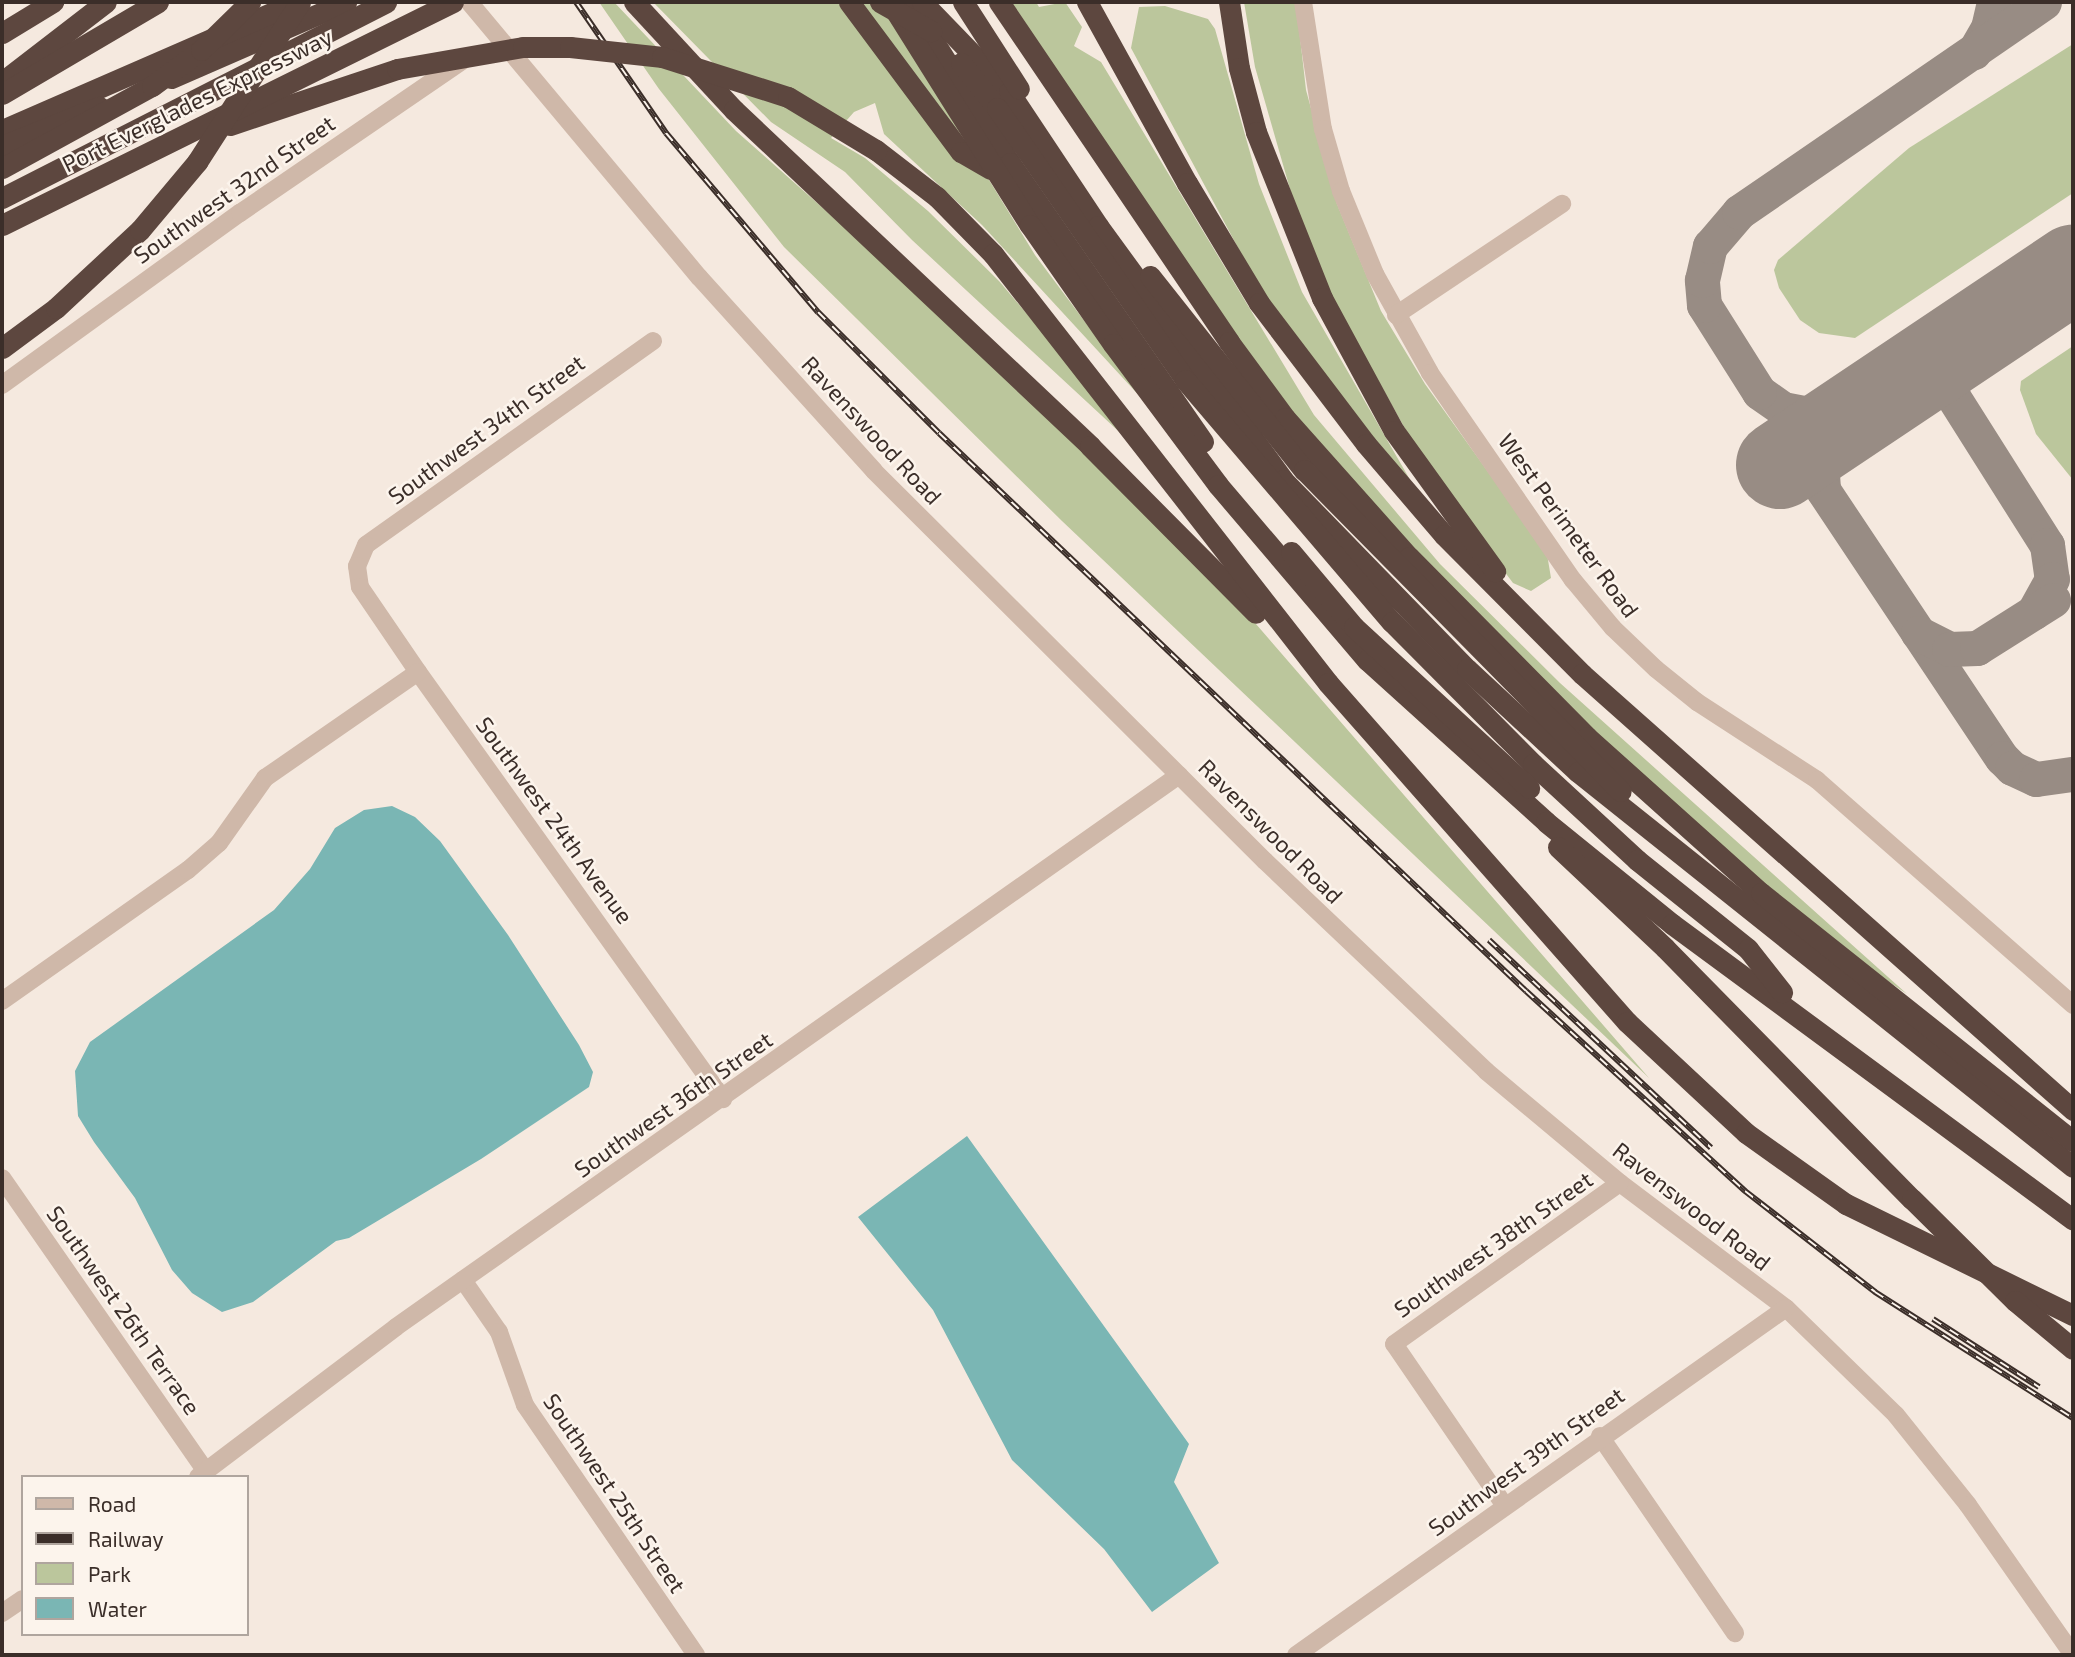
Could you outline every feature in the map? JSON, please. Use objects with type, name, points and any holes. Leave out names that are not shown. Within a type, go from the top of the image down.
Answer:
[{"type":"highway","points":[[2,33],[53,2]]},
{"type":"highway","points":[[2,82],[106,2]]},
{"type":"highway","points":[[2,94],[158,2]]},
{"type":"highway","points":[[2,168],[152,86],[201,50],[250,2]]},
{"type":"highway","points":[[2,348],[56,308],[140,230],[197,162],[298,2]]},
{"type":"highway","name":"Port Everglades Expressway","points":[[2,130],[298,2]]},
{"type":"highway","points":[[2,146],[345,2]]},
{"type":"highway","name":"Port Everglades Expressway","points":[[2,225],[453,2]]},
{"type":"highway","points":[[634,2],[734,110],[1069,427],[1328,683]]},
{"type":"highway","points":[[849,2],[961,152],[996,172]]},
{"type":"highway","points":[[880,2],[931,31],[997,108],[1185,380],[1383,612],[1580,807],[1748,949],[1782,992]]},
{"type":"highway","points":[[890,2],[996,172],[1161,408],[1277,558],[1367,660],[1478,762],[1672,923],[2073,1220]]},
{"type":"highway","points":[[909,2],[1010,163],[1199,436],[1354,627],[1562,818],[1782,992],[2073,1207]]},
{"type":"highway","points":[[922,2],[1009,92],[1098,226],[1283,480],[1477,679],[1578,772],[1720,888],[2073,1167]]},
{"type":"highway","points":[[963,2],[1104,219],[1304,470],[1504,678],[1720,888]]},
{"type":"highway","points":[[999,2],[1229,342],[1285,418],[1400,547],[1587,737],[1751,884],[2073,1140]]},
{"type":"highway","points":[[1087,2],[1209,222],[1291,348],[1434,524],[1582,674],[2073,1110]]},
{"type":"highway","points":[[1229,2],[1242,78],[1268,166],[1339,334],[1430,484],[1582,674]]},
{"type":"highway","points":[[2,198],[379,5]]},
{"type":"highway","points":[[158,149],[397,69],[523,47],[582,48],[662,57],[788,97],[876,150],[937,197],[993,254],[1328,683],[1627,1022],[1746,1133],[1882,1226],[2071,1315]]},
{"type":"highway","points":[[1478,762],[1516,806],[1665,948],[1912,1199],[2015,1300],[2073,1349]]},
{"type":"street","name":"Ravenswood Road","points":[[469,2],[699,277],[874,471],[1179,775],[1409,1002],[1620,1183],[1786,1308],[1896,1415],[1968,1505],[2073,1655]]},
{"type":"street","name":"West Perimeter Road","points":[[1303,2],[1318,106],[1349,213],[1396,315],[1430,373],[1561,563],[1626,643],[1697,702],[1817,780],[2073,1005]]},
{"type":"street","name":"Southwest 32nd Street","points":[[2,385],[240,213],[497,38]]},
{"type":"street","points":[[1396,315],[1562,204]]},
{"type":"street","name":"Southwest 34th Street","points":[[357,566],[366,545],[653,341]]},
{"type":"street","name":"Southwest 24th Avenue","points":[[357,566],[360,587],[418,673],[723,1099]]},
{"type":"street","points":[[2,1001],[188,870],[219,843],[265,778],[418,673]]},
{"type":"street","name":"Southwest 36th Street","points":[[202,1474],[463,1280],[1179,775]]},
{"type":"street","name":"Southwest 26th Terrace","points":[[2,1178],[202,1474]]},
{"type":"street","name":"Southwest 38th Street","points":[[1505,1506],[1394,1344],[1620,1183]]},
{"type":"street","name":"Southwest 25th Street","points":[[463,1280],[499,1332],[525,1405],[696,1655]]},
{"type":"street","name":"Southwest 39th Street","points":[[1296,1655],[1600,1436],[1786,1308]]},
{"type":"street","points":[[1600,1436],[1735,1633]]},
{"type":"street","points":[[2,1613],[21,1600]]},
{"type":"green space","points":[[599,2],[614,2],[736,131],[1029,391],[1165,519],[1649,1078],[1062,521],[784,247],[659,89]]},
{"type":"green space","points":[[653,2],[880,2],[1035,255],[1145,402],[982,225],[884,134],[875,103],[854,112],[831,138],[865,158],[928,211],[999,281],[1155,465],[912,240],[845,172],[771,122]]},
{"type":"green space","points":[[1008,2],[1036,2],[1039,7],[1065,2],[1082,27],[1074,46],[1101,62],[1314,415],[1440,564],[1560,683],[1907,994],[1814,931],[1597,741],[1400,544],[1272,394]]},
{"type":"green space","points":[[1244,2],[1296,2],[1306,90],[1337,204],[1381,311],[1425,384],[1547,554],[1551,578],[1531,591],[1513,583],[1429,471],[1324,285],[1302,231],[1255,67]]},
{"type":"green space","points":[[1165,6],[1208,19],[1215,29],[1259,184],[1302,292],[1428,511],[1316,371],[1251,272],[1131,48],[1139,7]]},
{"type":"green space","points":[[2073,44],[2073,193],[1855,338],[1819,333],[1800,320],[1779,288],[1774,270],[1778,260],[1909,148]]},
{"type":"green space","points":[[2073,346],[2073,480],[2036,434],[2020,390],[2021,381]]},
{"type":"water","points":[[392,806],[415,817],[440,841],[508,935],[579,1045],[593,1072],[589,1087],[481,1159],[349,1238],[336,1241],[253,1302],[222,1312],[192,1293],[172,1270],[135,1198],[78,1116],[75,1071],[90,1042],[274,910],[310,869],[335,828],[364,810]]},
{"type":"water","points":[[967,1136],[1189,1444],[1174,1482],[1219,1563],[1152,1612],[1104,1549],[1012,1460],[933,1310],[858,1217]]},
{"type":"taxiway","points":[[1974,52],[1988,28],[1994,2]]},
{"type":"taxiway","points":[[1883,396],[1853,410],[1819,416],[1783,409],[1759,392],[1704,305],[1702,280],[1710,246],[1739,212],[2044,2]]},
{"type":"taxiway","points":[[1978,332],[1953,366],[1952,395],[2047,545],[2052,579],[2034,612]]},
{"type":"taxiway","points":[[1865,409],[1828,441],[1821,460],[1823,490],[2002,758],[2012,768],[2036,779],[2073,774]]},
{"type":"taxiway","points":[[1918,633],[1949,649],[1977,648],[2053,600]]},
{"type":"runway","points":[[1780,465],[2073,269]]},
{"type":"railway","points":[[576,2],[666,133],[818,312],[939,433],[1526,991],[1745,1191],[1875,1292],[2073,1418]]},
{"type":"railway","points":[[1489,940],[1711,1148]]},
{"type":"railway","points":[[1933,1319],[2039,1387]]}]
